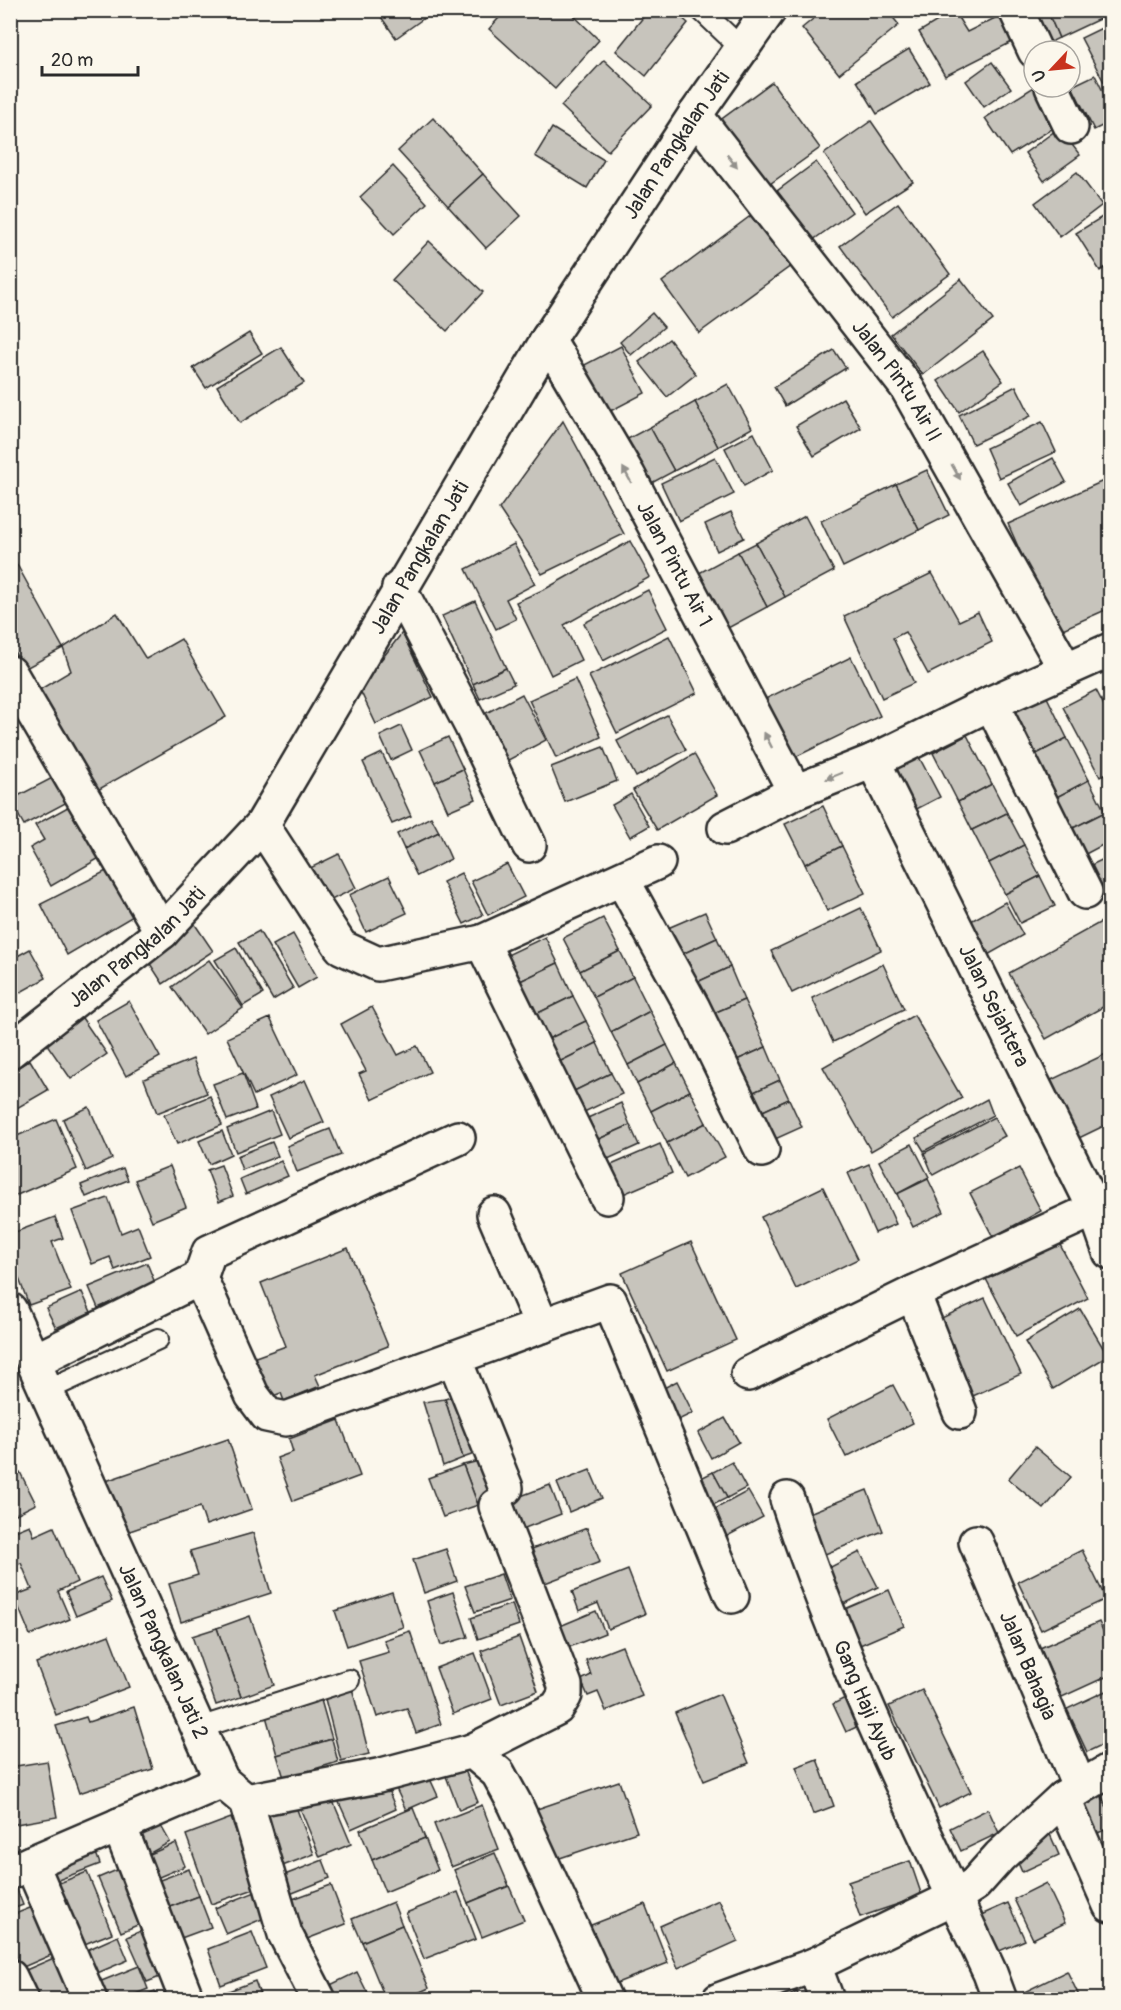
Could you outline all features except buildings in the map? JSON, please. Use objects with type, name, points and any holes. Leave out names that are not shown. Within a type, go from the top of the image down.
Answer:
[{"type":"street","name":"Jalan Pangkalan Jati","points":[[12,1045],[162,932],[262,825],[399,588],[548,339],[695,115],[769,10]]},
{"type":"street","points":[[1016,10],[1029,39]]},
{"type":"street","points":[[1058,99],[1071,126]]},
{"type":"street","name":"Jalan Pintu Air II","points":[[695,115],[906,386],[1066,670]]},
{"type":"street","name":"Jalan Pintu Air 1","points":[[548,339],[627,475],[795,792]]},
{"type":"street","points":[[399,588],[471,725],[529,845]]},
{"type":"street","points":[[725,828],[795,792],[873,761],[991,703],[1110,650]]},
{"type":"street","points":[[10,673],[162,932]]},
{"type":"street","points":[[991,703],[1085,892]]},
{"type":"street","name":"Jalan Sejahtera","points":[[873,761],[1095,1209],[1110,1252]]},
{"type":"street","points":[[262,825],[341,947],[378,964],[482,942],[657,862]]},
{"type":"street","points":[[622,879],[693,1008],[762,1150]]},
{"type":"street","points":[[482,942],[607,1197]]},
{"type":"street","points":[[41,1376],[200,1278],[209,1252],[458,1138]]},
{"type":"street","points":[[748,1374],[913,1293],[1095,1209]]},
{"type":"street","points":[[494,1214],[542,1326]]},
{"type":"street","points":[[200,1278],[252,1395],[267,1415],[286,1419],[610,1301],[732,1596]]},
{"type":"street","points":[[913,1293],[960,1412]]},
{"type":"street","name":"Jalan Pangkalan Jati 2","points":[[13,1321],[41,1376],[199,1728],[234,1791],[285,1934],[319,2000]]},
{"type":"street","points":[[90,2000],[21,1868],[119,1825],[234,1791],[378,1776],[472,1751],[557,1708],[564,1695],[565,1685],[454,1358]]},
{"type":"street","name":"Gang Haji Ayub","points":[[787,1499],[814,1580],[861,1695],[1000,2000]]},
{"type":"street","name":"Jalan Bahagia","points":[[976,1542],[1072,1793],[1110,1905]]},
{"type":"street","points":[[472,1751],[498,1773],[605,2000]]},
{"type":"street","points":[[719,2000],[814,1965],[955,1897],[975,1884],[1000,1856],[1072,1793],[1110,1770]]},
{"type":"street","points":[[119,1825],[187,2000]]},
{"type":"street","points":[[814,1965],[827,2000]]},
{"type":"street","points":[[10,1977],[21,2000]]},
{"type":"lane","points":[[701,10],[743,50]]},
{"type":"lane","points":[[41,1376],[158,1339]]},
{"type":"lane","points":[[199,1728],[349,1680]]}]
